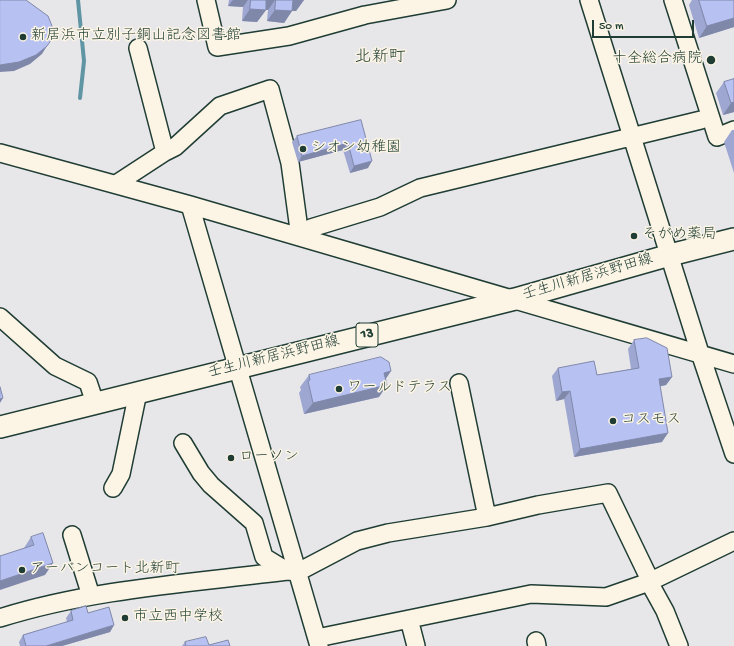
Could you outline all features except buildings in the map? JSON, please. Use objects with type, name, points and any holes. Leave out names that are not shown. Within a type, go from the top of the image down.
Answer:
[{"type":"main road","name":"壬生川新居浜野田線","points":[[0,427],[238,366],[515,299],[670,255],[733,243]]},
{"type":"street","points":[[206,0],[217,47],[289,36],[365,15],[447,0]]},
{"type":"street","points":[[589,0],[700,353],[734,454]]},
{"type":"street","points":[[673,0],[717,137],[734,130]]},
{"type":"street","points":[[138,48],[165,152]]},
{"type":"street","points":[[116,184],[175,147],[220,106],[270,89],[290,163],[300,237]]},
{"type":"street","points":[[300,237],[311,228],[380,207],[420,188],[701,120]]},
{"type":"street","points":[[0,153],[190,205],[734,364]]},
{"type":"street","points":[[190,205],[238,366],[293,571],[318,642],[409,619],[531,594],[606,597],[650,582],[734,541]]},
{"type":"street","points":[[0,317],[55,366],[88,382],[95,403]]},
{"type":"street","points":[[460,383],[487,517]]},
{"type":"street","points":[[113,488],[121,474],[138,392]]},
{"type":"street","points":[[183,443],[201,473],[211,485],[254,523],[264,557],[293,571]]},
{"type":"street","points":[[0,618],[30,608],[91,596],[293,571],[357,541],[388,533],[487,517],[538,505],[608,493],[648,576],[679,646]]},
{"type":"street","points":[[72,535],[91,596]]},
{"type":"street","points":[[409,619],[416,646]]},
{"type":"waterway","points":[[78,0],[84,61],[80,98]]},
{"type":"place","name":"新居浜市立別子銅山記念図書館","points":[[23,37]]},
{"type":"place","name":"十全総合病院","points":[[711,60]]},
{"type":"place","name":"シオン幼稚園","points":[[303,149]]},
{"type":"place","name":"そがめ薬局","points":[[634,236]]},
{"type":"place","name":"ワールドテラス","points":[[339,389]]},
{"type":"place","name":"コスモス","points":[[613,421]]},
{"type":"place","name":"ローソン","points":[[231,458]]},
{"type":"place","name":"アーバンコート北新町","points":[[22,570]]},
{"type":"place","name":"市立西中学校","points":[[125,618]]},
{"type":"district","name":"北新町","points":[[380,58]]}]
